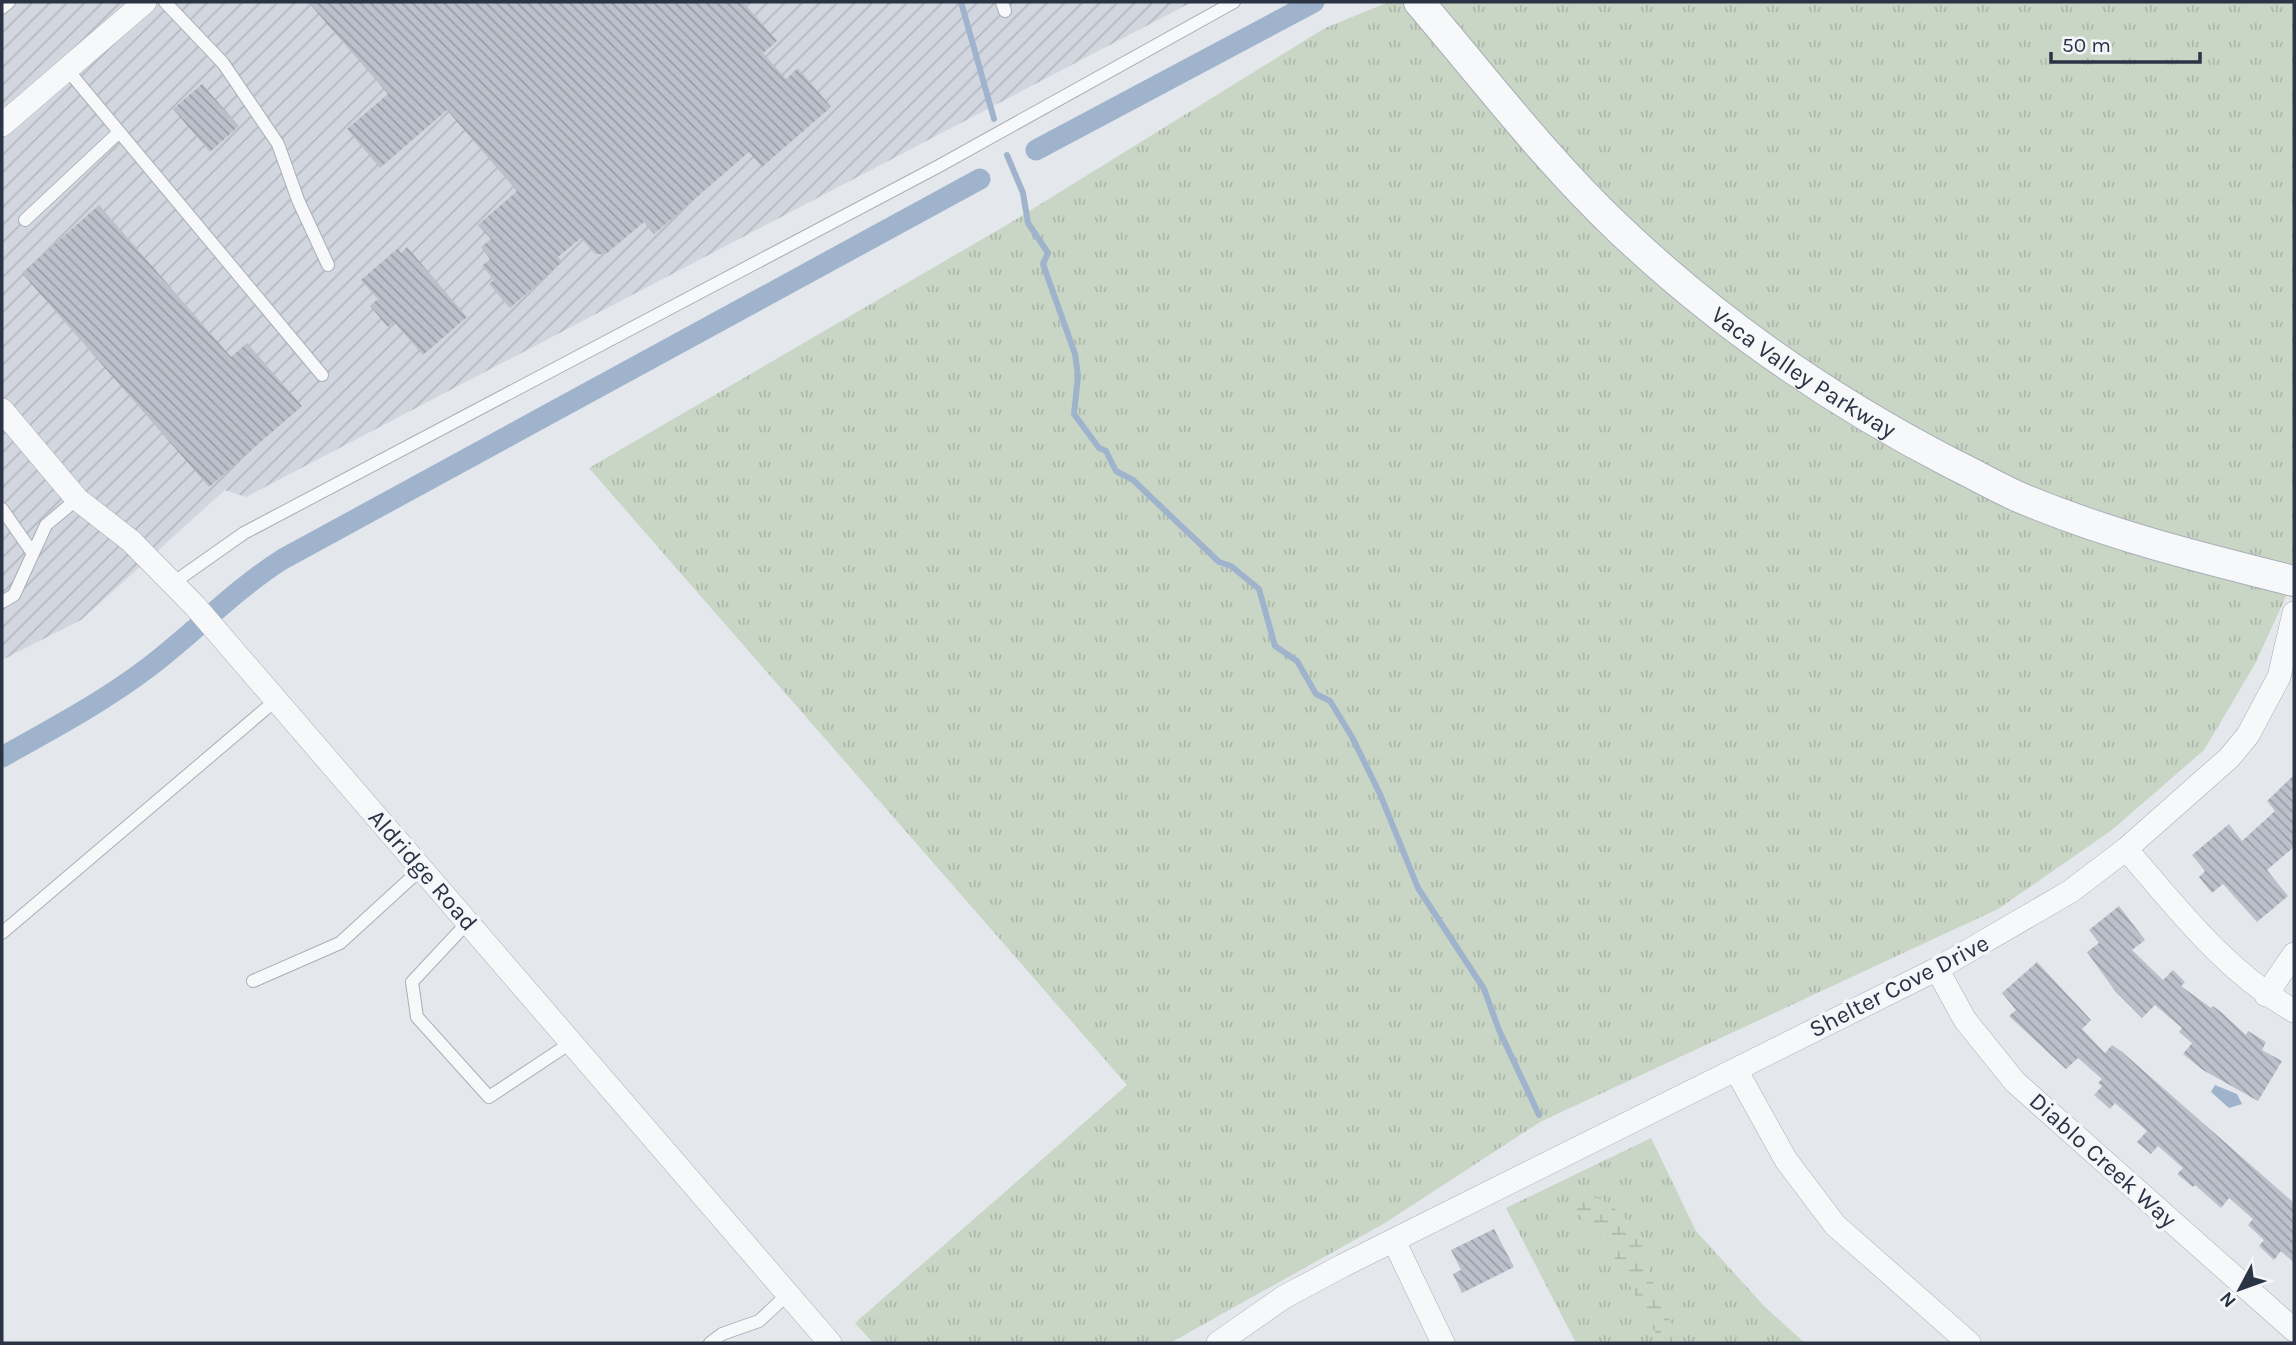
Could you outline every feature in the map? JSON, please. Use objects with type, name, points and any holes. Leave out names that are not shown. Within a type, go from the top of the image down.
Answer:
[{"type":"street","points":[[2,125],[145,2]]},
{"type":"street","name":"Vaca Valley Parkway","points":[[1419,2],[1550,157],[1617,227],[1686,290],[1753,342],[1828,394],[1899,436],[2020,498],[2155,546],[2294,581]]},
{"type":"street","name":"Aldridge Road","points":[[2,410],[77,499],[131,541],[216,629],[788,1294],[820,1340]]},
{"type":"street","name":"Shelter Cove Drive","points":[[1218,1343],[1284,1297],[1636,1117],[1937,969],[2071,891],[2126,849],[2229,758],[2248,735],[2279,677],[2294,613]]},
{"type":"street","points":[[2126,849],[2211,947],[2266,995],[2294,1011]]},
{"type":"street","points":[[2266,995],[2294,954]]},
{"type":"street","name":"Diablo Creek Way","points":[[1937,969],[1965,1020],[2015,1082],[2294,1330]]},
{"type":"street","points":[[1736,1070],[1786,1160],[1835,1225],[1969,1343]]},
{"type":"street","points":[[1394,1241],[1443,1343]]},
{"type":"lane","points":[[2,8],[9,2]]},
{"type":"lane","points":[[165,2],[223,63],[278,144],[298,201],[328,265]]},
{"type":"lane","points":[[173,583],[244,533],[939,166],[1234,2]]},
{"type":"lane","points":[[66,68],[322,375]]},
{"type":"lane","points":[[25,220],[118,133]]},
{"type":"lane","points":[[2,602],[14,595],[46,525],[77,499]]},
{"type":"lane","points":[[2,509],[32,552]]},
{"type":"lane","points":[[2,933],[276,700]]},
{"type":"lane","points":[[253,981],[341,943],[422,869]]},
{"type":"lane","points":[[468,922],[412,982],[417,1017],[489,1097],[572,1042]]},
{"type":"lane","points":[[710,1343],[723,1334],[759,1321],[788,1294]]},
{"type":"shaded area","points":[[2,2],[1192,2],[246,497],[225,490],[81,620],[2,660]]},
{"type":"green space","points":[[1389,2],[2294,2],[2294,579],[2255,664],[2204,750],[2112,830],[1998,909],[1540,1122],[1385,1223],[1170,1343],[873,1343],[855,1323],[1127,1085],[589,468],[1010,223],[1325,28]]},
{"type":"green space","points":[[1651,1138],[1696,1231],[1765,1307],[1805,1343],[1576,1343],[1506,1208]]},
{"type":"green space","points":[[1588,1192],[1623,1216],[1633,1228],[1640,1240],[1664,1311],[1685,1343],[1661,1343],[1606,1242],[1578,1214],[1576,1199]]},
{"type":"water","points":[[2215,1085],[2237,1094],[2242,1104],[2229,1108],[2211,1092]]},
{"type":"building","points":[[308,2],[743,2],[777,41],[763,53],[786,79],[798,68],[831,107],[762,167],[749,152],[654,234],[644,222],[606,254],[595,254],[581,238],[558,257],[562,262],[510,308],[489,284],[494,280],[482,266],[490,259],[481,247],[491,239],[478,225],[517,191],[447,110],[380,168],[347,129],[388,94]]},
{"type":"building","points":[[202,84],[239,126],[210,152],[173,109]]},
{"type":"building","points":[[99,205],[231,357],[247,343],[302,406],[209,487],[22,273]]},
{"type":"building","points":[[407,247],[467,317],[423,355],[394,322],[388,327],[370,306],[378,299],[361,280],[397,249],[401,253]]},
{"type":"building","points":[[2294,775],[2294,847],[2267,870],[2288,896],[2257,922],[2223,884],[2212,893],[2199,877],[2205,871],[2192,855],[2229,824],[2242,841],[2275,811],[2267,801]]},
{"type":"building","points":[[2119,906],[2145,940],[2132,950],[2163,980],[2173,970],[2185,982],[2181,986],[2221,1012],[2246,1035],[2248,1031],[2266,1042],[2262,1050],[2282,1061],[2258,1101],[2203,1070],[2183,1054],[2192,1043],[2179,1032],[2182,1028],[2155,1005],[2142,1018],[2115,991],[2087,952],[2099,943],[2089,930]]},
{"type":"building","points":[[2037,962],[2091,1020],[2082,1029],[2105,1053],[2112,1045],[2121,1051],[2294,1203],[2294,1263],[2281,1251],[2274,1260],[2259,1246],[2264,1240],[2248,1225],[2253,1219],[2229,1198],[2221,1208],[2195,1185],[2193,1187],[2177,1174],[2183,1168],[2158,1146],[2151,1154],[2137,1142],[2147,1131],[2115,1103],[2110,1109],[2094,1095],[2102,1086],[2098,1083],[2102,1079],[2078,1058],[2066,1069],[2009,1016],[2016,1010],[2002,993]]},
{"type":"building","points":[[1494,1229],[1514,1267],[1462,1293],[1453,1274],[1461,1270],[1451,1250]]},
{"type":"waterway","points":[[961,2],[994,119]]},
{"type":"waterway","points":[[1036,150],[1314,2]]},
{"type":"waterway","points":[[1007,155],[1023,193],[1028,223],[1048,253],[1043,264],[1075,354],[1078,376],[1074,414],[1099,448],[1106,451],[1116,471],[1133,480],[1219,562],[1231,566],[1259,589],[1275,646],[1297,661],[1316,694],[1330,701],[1352,737],[1380,794],[1418,888],[1484,989],[1499,1030],[1539,1115]]},
{"type":"waterway","points":[[2,757],[132,680],[248,584],[283,559],[980,179]]}]
